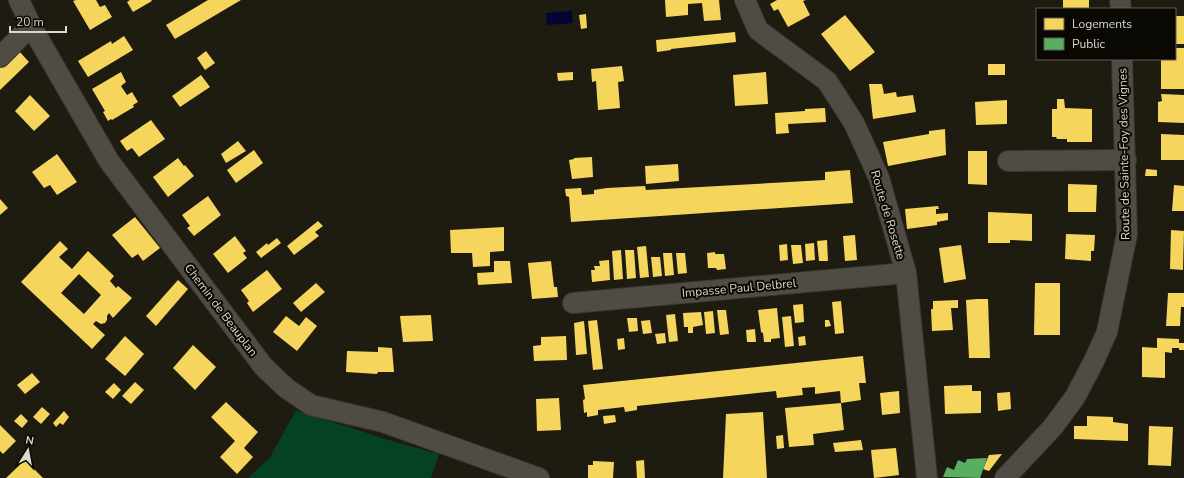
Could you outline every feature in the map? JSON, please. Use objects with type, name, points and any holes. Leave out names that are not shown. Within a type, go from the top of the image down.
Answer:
[{"type":"street","name":"Chemin de Beauplan","points":[[19,0],[31,26],[109,161],[263,366],[286,388],[311,405],[383,422],[539,478]]},
{"type":"street","name":"Route de Rosette","points":[[745,0],[758,30],[827,81],[854,123],[879,178],[906,273],[927,478]]},
{"type":"street","points":[[0,57],[31,26]]},
{"type":"street","name":"Route de Sainte-Foy des Vignes","points":[[1005,478],[1053,427],[1074,397],[1093,363],[1107,332],[1127,234],[1122,60]]},
{"type":"street","points":[[1008,161],[1126,160]]},
{"type":"street","name":"Impasse Paul Delbrel","points":[[573,303],[906,273]]},
{"type":"green space","points":[[296,410],[395,442],[439,454],[431,478],[248,478],[269,459]]},
{"type":"shaded area","points":[[572,11],[573,23],[547,25],[546,13]]},
{"type":"building: Logements","points":[[96,0],[100,7],[105,5],[112,17],[90,30],[73,1]]},
{"type":"building: Logements","points":[[130,0],[152,1],[133,12],[127,2]]},
{"type":"building: Logements","points":[[208,0],[241,0],[175,39],[166,25]]},
{"type":"building: Logements","points":[[665,0],[719,0],[721,20],[704,21],[702,3],[688,4],[688,15],[666,17]]},
{"type":"building: Logements","points":[[777,0],[806,0],[803,1],[810,15],[788,27],[778,9],[774,11],[770,4]]},
{"type":"building: Logements","points":[[1063,0],[1089,0],[1089,8],[1063,8]]},
{"type":"building: Logements","points":[[586,14],[587,28],[581,29],[579,15]]},
{"type":"building: Logements","points":[[845,15],[875,52],[850,71],[821,34]]},
{"type":"building: Logements","points":[[1176,16],[1184,16],[1184,44],[1176,44]]},
{"type":"building: Logements","points":[[735,32],[736,42],[671,49],[657,52],[656,40]]},
{"type":"building: Logements","points":[[124,36],[133,50],[88,77],[78,61],[111,41],[112,44]]},
{"type":"building: Logements","points":[[1176,48],[1184,48],[1184,89],[1161,89],[1161,60],[1176,60]]},
{"type":"building: Logements","points":[[19,51],[29,62],[0,90],[0,68]]},
{"type":"building: Logements","points":[[206,51],[215,63],[205,70],[197,58]]},
{"type":"building: Logements","points":[[988,64],[1005,64],[1005,75],[988,75]]},
{"type":"building: Logements","points":[[622,66],[624,81],[618,82],[620,108],[598,110],[596,81],[592,82],[591,69]]},
{"type":"building: Logements","points":[[121,72],[126,82],[121,86],[127,95],[132,92],[138,102],[133,105],[134,107],[108,121],[103,112],[105,111],[92,89]]},
{"type":"building: Logements","points":[[573,72],[573,80],[558,81],[557,73]]},
{"type":"building: Logements","points":[[766,72],[768,104],[735,106],[733,75]]},
{"type":"building: Logements","points":[[201,75],[210,87],[180,107],[172,96]]},
{"type":"building: Logements","points":[[869,84],[882,84],[884,94],[896,92],[897,97],[913,95],[916,112],[873,119]]},
{"type":"building: Logements","points":[[1161,94],[1184,95],[1184,123],[1158,122],[1158,102],[1162,101]]},
{"type":"building: Logements","points":[[30,95],[50,116],[34,131],[15,111]]},
{"type":"building: Logements","points":[[1057,99],[1064,99],[1065,108],[1092,109],[1092,142],[1067,142],[1067,139],[1057,139],[1056,137],[1052,137],[1052,109],[1057,109]]},
{"type":"building: Logements","points":[[1007,100],[1007,124],[976,125],[975,102]]},
{"type":"building: Logements","points":[[825,108],[826,122],[788,124],[789,133],[776,134],[775,113]]},
{"type":"building: Logements","points":[[151,120],[165,139],[139,157],[132,148],[127,151],[120,141]]},
{"type":"building: Logements","points":[[945,129],[946,155],[888,166],[883,142],[929,134],[929,131]]},
{"type":"building: Logements","points":[[1161,134],[1184,135],[1184,160],[1161,160]]},
{"type":"building: Logements","points":[[238,141],[246,151],[226,163],[221,154]]},
{"type":"building: Logements","points":[[254,150],[263,163],[236,183],[227,170]]},
{"type":"building: Logements","points":[[968,151],[987,151],[987,185],[968,184]]},
{"type":"building: Logements","points":[[57,154],[77,182],[57,195],[50,185],[44,188],[32,172]]},
{"type":"building: Logements","points":[[592,157],[593,177],[572,179],[569,160],[574,158]]},
{"type":"building: Logements","points":[[178,158],[194,176],[168,197],[153,177]]},
{"type":"building: Logements","points":[[678,164],[679,181],[646,184],[645,166]]},
{"type":"building: Logements","points":[[1146,169],[1157,170],[1157,176],[1145,176]]},
{"type":"building: Logements","points":[[850,170],[853,203],[571,222],[569,197],[566,196],[565,189],[581,188],[582,195],[594,194],[594,190],[607,188],[645,186],[646,190],[825,180],[825,172]]},
{"type":"building: Logements","points":[[1068,184],[1097,185],[1096,212],[1068,212]]},
{"type":"building: Logements","points":[[1174,185],[1184,186],[1184,211],[1172,211]]},
{"type":"building: Logements","points":[[208,196],[221,215],[194,236],[187,228],[190,226],[182,215]]},
{"type":"building: Logements","points":[[0,199],[8,208],[0,215]]},
{"type":"building: Logements","points":[[938,206],[939,209],[936,209],[936,214],[948,213],[948,220],[937,222],[937,225],[907,229],[905,209]]},
{"type":"building: Logements","points":[[988,212],[1032,214],[1032,241],[1010,240],[1010,243],[988,243]]},
{"type":"building: Logements","points":[[135,217],[160,248],[143,261],[138,254],[132,258],[112,235]]},
{"type":"building: Logements","points":[[318,221],[323,226],[315,232],[319,236],[294,255],[287,246]]},
{"type":"building: Logements","points":[[504,227],[504,251],[490,252],[490,266],[473,267],[472,253],[451,253],[450,230]]},
{"type":"building: Logements","points":[[1171,230],[1184,231],[1183,270],[1170,269]]},
{"type":"building: Logements","points":[[1066,234],[1095,235],[1094,251],[1091,251],[1091,261],[1065,259]]},
{"type":"building: Logements","points":[[855,235],[857,260],[845,261],[843,236]]},
{"type":"building: Logements","points":[[235,236],[246,251],[243,253],[247,258],[228,273],[213,254]]},
{"type":"building: Logements","points":[[277,238],[281,243],[261,258],[256,252],[267,243],[268,245]]},
{"type":"building: Logements","points":[[827,240],[828,261],[819,261],[817,241]]},
{"type":"building: Logements","points":[[60,241],[68,249],[59,257],[72,269],[88,251],[114,276],[110,281],[116,288],[118,286],[132,298],[113,318],[109,313],[105,323],[101,324],[96,321],[93,324],[105,335],[92,349],[21,282]],"holes":[[[79,274],[101,295],[84,314],[61,293]]]},
{"type":"building: Logements","points":[[814,243],[815,260],[806,261],[805,244]]},
{"type":"building: Logements","points":[[787,244],[788,260],[780,261],[779,245]]},
{"type":"building: Logements","points":[[791,245],[801,245],[803,263],[793,264]]},
{"type":"building: Logements","points":[[961,245],[966,279],[944,283],[939,248]]},
{"type":"building: Logements","points":[[646,246],[649,277],[640,278],[637,247]]},
{"type":"building: Logements","points":[[621,250],[623,279],[614,280],[612,251]]},
{"type":"building: Logements","points":[[625,250],[634,250],[636,278],[627,279]]},
{"type":"building: Logements","points":[[715,252],[715,254],[724,254],[726,269],[717,270],[716,268],[708,268],[707,253]]},
{"type":"building: Logements","points":[[663,253],[672,253],[674,275],[665,276]]},
{"type":"building: Logements","points":[[676,253],[685,253],[687,273],[678,274]]},
{"type":"building: Logements","points":[[651,257],[660,257],[662,276],[653,277]]},
{"type":"building: Logements","points":[[609,260],[610,280],[592,282],[591,270],[595,270],[594,266],[600,266],[599,261]]},
{"type":"building: Logements","points":[[494,261],[510,261],[512,283],[478,285],[477,273],[494,272]]},
{"type":"building: Logements","points":[[551,261],[554,287],[557,287],[558,297],[532,299],[528,263]]},
{"type":"building: Logements","points":[[267,270],[282,289],[253,312],[247,303],[249,301],[241,290]]},
{"type":"building: Logements","points":[[178,280],[188,289],[156,326],[146,316]]},
{"type":"building: Logements","points":[[316,283],[325,292],[301,312],[293,303]]},
{"type":"building: Logements","points":[[1035,283],[1060,283],[1060,335],[1034,335]]},
{"type":"building: Logements","points":[[1168,293],[1184,293],[1184,307],[1181,307],[1180,326],[1166,326]]},
{"type":"building: Logements","points":[[988,299],[990,358],[969,358],[966,300]]},
{"type":"building: Logements","points":[[958,300],[958,308],[951,308],[953,330],[932,331],[931,309],[933,309],[933,301]]},
{"type":"building: Logements","points":[[841,301],[844,333],[835,334],[832,302]]},
{"type":"building: Logements","points":[[803,304],[804,322],[795,323],[793,305]]},
{"type":"building: Logements","points":[[777,308],[780,338],[771,339],[771,342],[764,342],[758,310]]},
{"type":"building: Logements","points":[[717,310],[726,310],[729,334],[720,335]]},
{"type":"building: Logements","points":[[713,311],[715,333],[706,334],[704,312]]},
{"type":"building: Logements","points":[[701,312],[703,325],[693,327],[693,333],[688,333],[688,327],[684,327],[683,313]]},
{"type":"building: Logements","points":[[675,314],[678,341],[669,342],[666,315]]},
{"type":"building: Logements","points":[[431,315],[433,341],[403,342],[400,316]]},
{"type":"building: Logements","points":[[286,316],[299,326],[306,317],[317,326],[297,351],[273,332]]},
{"type":"building: Logements","points":[[791,316],[794,346],[785,347],[782,317]]},
{"type":"building: Logements","points":[[627,318],[637,318],[638,331],[629,332]]},
{"type":"building: Logements","points":[[597,320],[603,369],[593,370],[588,321]]},
{"type":"building: Logements","points":[[650,320],[652,333],[643,334],[641,321]]},
{"type":"building: Logements","points":[[825,320],[829,320],[831,326],[825,327]]},
{"type":"building: Logements","points":[[584,321],[587,354],[576,355],[574,323]]},
{"type":"building: Logements","points":[[755,329],[756,342],[747,342],[746,330]]},
{"type":"building: Logements","points":[[665,333],[666,343],[657,344],[655,334]]},
{"type":"building: Logements","points":[[125,336],[144,354],[125,376],[105,359]]},
{"type":"building: Logements","points":[[566,336],[567,360],[534,361],[533,346],[541,345],[541,337]]},
{"type":"building: Logements","points":[[805,336],[806,345],[799,346],[798,337]]},
{"type":"building: Logements","points":[[624,338],[625,349],[618,350],[617,339]]},
{"type":"building: Logements","points":[[1157,338],[1179,339],[1179,343],[1184,343],[1184,350],[1172,348],[1172,353],[1165,352],[1165,378],[1142,377],[1142,347],[1157,348]]},
{"type":"building: Logements","points":[[193,345],[216,367],[195,390],[173,368]]},
{"type":"building: Logements","points":[[378,347],[392,348],[394,372],[378,372],[377,374],[346,372],[347,351],[378,352]]},
{"type":"building: Logements","points":[[863,356],[866,383],[859,383],[861,400],[841,403],[840,391],[815,394],[815,387],[802,388],[803,395],[777,398],[776,391],[637,406],[637,410],[625,412],[624,407],[598,410],[598,415],[587,417],[587,412],[584,413],[583,400],[585,399],[583,385]]},
{"type":"building: Logements","points":[[32,373],[40,382],[25,394],[17,385]]},
{"type":"building: Logements","points":[[135,382],[144,390],[131,404],[122,396]]},
{"type":"building: Logements","points":[[114,383],[121,390],[113,399],[105,392]]},
{"type":"building: Logements","points":[[972,385],[972,391],[981,391],[981,413],[945,414],[944,386]]},
{"type":"building: Logements","points":[[899,391],[900,413],[882,415],[880,393]]},
{"type":"building: Logements","points":[[1010,392],[1011,409],[998,411],[997,393]]},
{"type":"building: Logements","points":[[559,398],[561,430],[537,431],[536,399]]},
{"type":"building: Logements","points":[[226,402],[258,432],[244,448],[253,457],[237,474],[220,457],[235,441],[211,417]]},
{"type":"building: Logements","points":[[841,403],[844,430],[813,434],[814,445],[789,447],[785,408]]},
{"type":"building: Logements","points":[[42,407],[50,414],[41,424],[33,417]]},
{"type":"building: Logements","points":[[64,411],[69,417],[63,425],[60,423],[56,427],[53,423]]},
{"type":"building: Logements","points":[[763,412],[767,478],[723,478],[726,414]]},
{"type":"building: Logements","points":[[21,414],[28,421],[22,428],[14,421]]},
{"type":"building: Logements","points":[[615,415],[616,422],[604,424],[603,416]]},
{"type":"building: Logements","points":[[1087,416],[1113,417],[1113,422],[1128,424],[1128,441],[1074,439],[1074,426],[1087,426]]},
{"type":"building: Logements","points":[[0,425],[16,441],[3,454],[0,451]]},
{"type":"building: Logements","points":[[1149,426],[1173,427],[1171,466],[1148,465]]},
{"type":"building: Logements","points":[[783,435],[784,448],[777,449],[776,436]]},
{"type":"building: Logements","points":[[861,440],[863,450],[835,452],[833,443]]},
{"type":"building: Logements","points":[[896,448],[899,475],[874,478],[871,450]]},
{"type":"building: Logements","points":[[1002,454],[989,471],[983,469],[989,455]]},
{"type":"building: Logements","points":[[25,460],[43,478],[6,478]]},
{"type":"building: Logements","points":[[644,460],[645,478],[637,478],[636,461]]},
{"type":"building: Logements","points":[[593,461],[614,462],[613,478],[588,478],[588,465],[593,465]]},
{"type":"building: Public","points":[[987,458],[980,478],[943,477],[947,467],[954,470],[958,460],[965,463],[967,459]]}]
